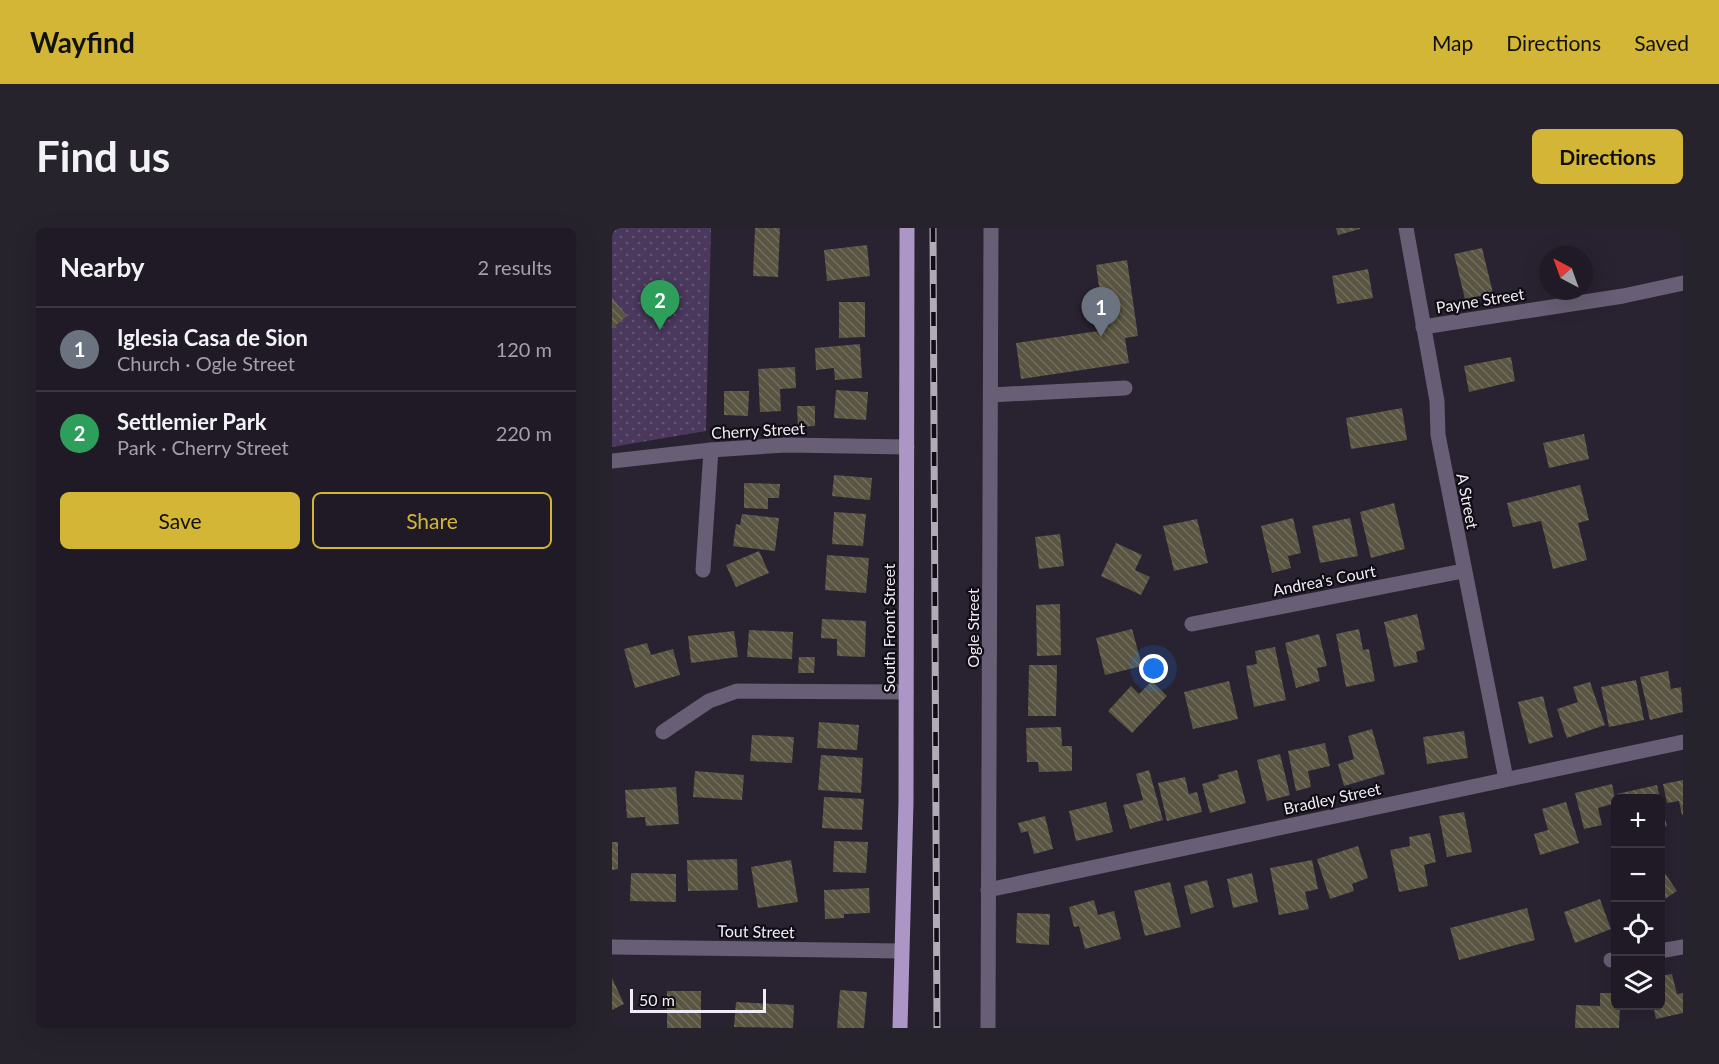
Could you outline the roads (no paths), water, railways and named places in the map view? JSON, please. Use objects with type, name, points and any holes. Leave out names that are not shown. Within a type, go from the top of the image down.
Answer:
[{"type":"main road","name":"South Front Street","points":[[900,1028],[906,692],[907,228]]},
{"type":"street","name":"Ogle Street","points":[[988,1028],[991,228]]},
{"type":"street","name":"A Street","points":[[1406,228],[1437,401],[1438,435],[1463,571],[1506,779]]},
{"type":"street","name":"Payne Street","points":[[1423,327],[1623,296],[1683,283]]},
{"type":"street","points":[[991,395],[1125,388]]},
{"type":"street","name":"Cherry Street","points":[[612,461],[711,450],[785,445],[907,447]]},
{"type":"street","points":[[703,570],[711,450]]},
{"type":"street","name":"Andrea's Court","points":[[1192,624],[1463,571]]},
{"type":"street","points":[[663,732],[709,701],[737,691],[906,692]]},
{"type":"street","name":"Bradley Street","points":[[988,890],[1683,742]]},
{"type":"street","points":[[1665,950],[1683,946]]},
{"type":"street","name":"Tout Street","points":[[612,947],[900,951]]},
{"type":"railway","points":[[933,228],[937,1028]]},
{"type":"place","name":"Settlemier Park","points":[[660,330]]},
{"type":"place","name":"Iglesia Casa de Sion","points":[[1101,337]]}]
